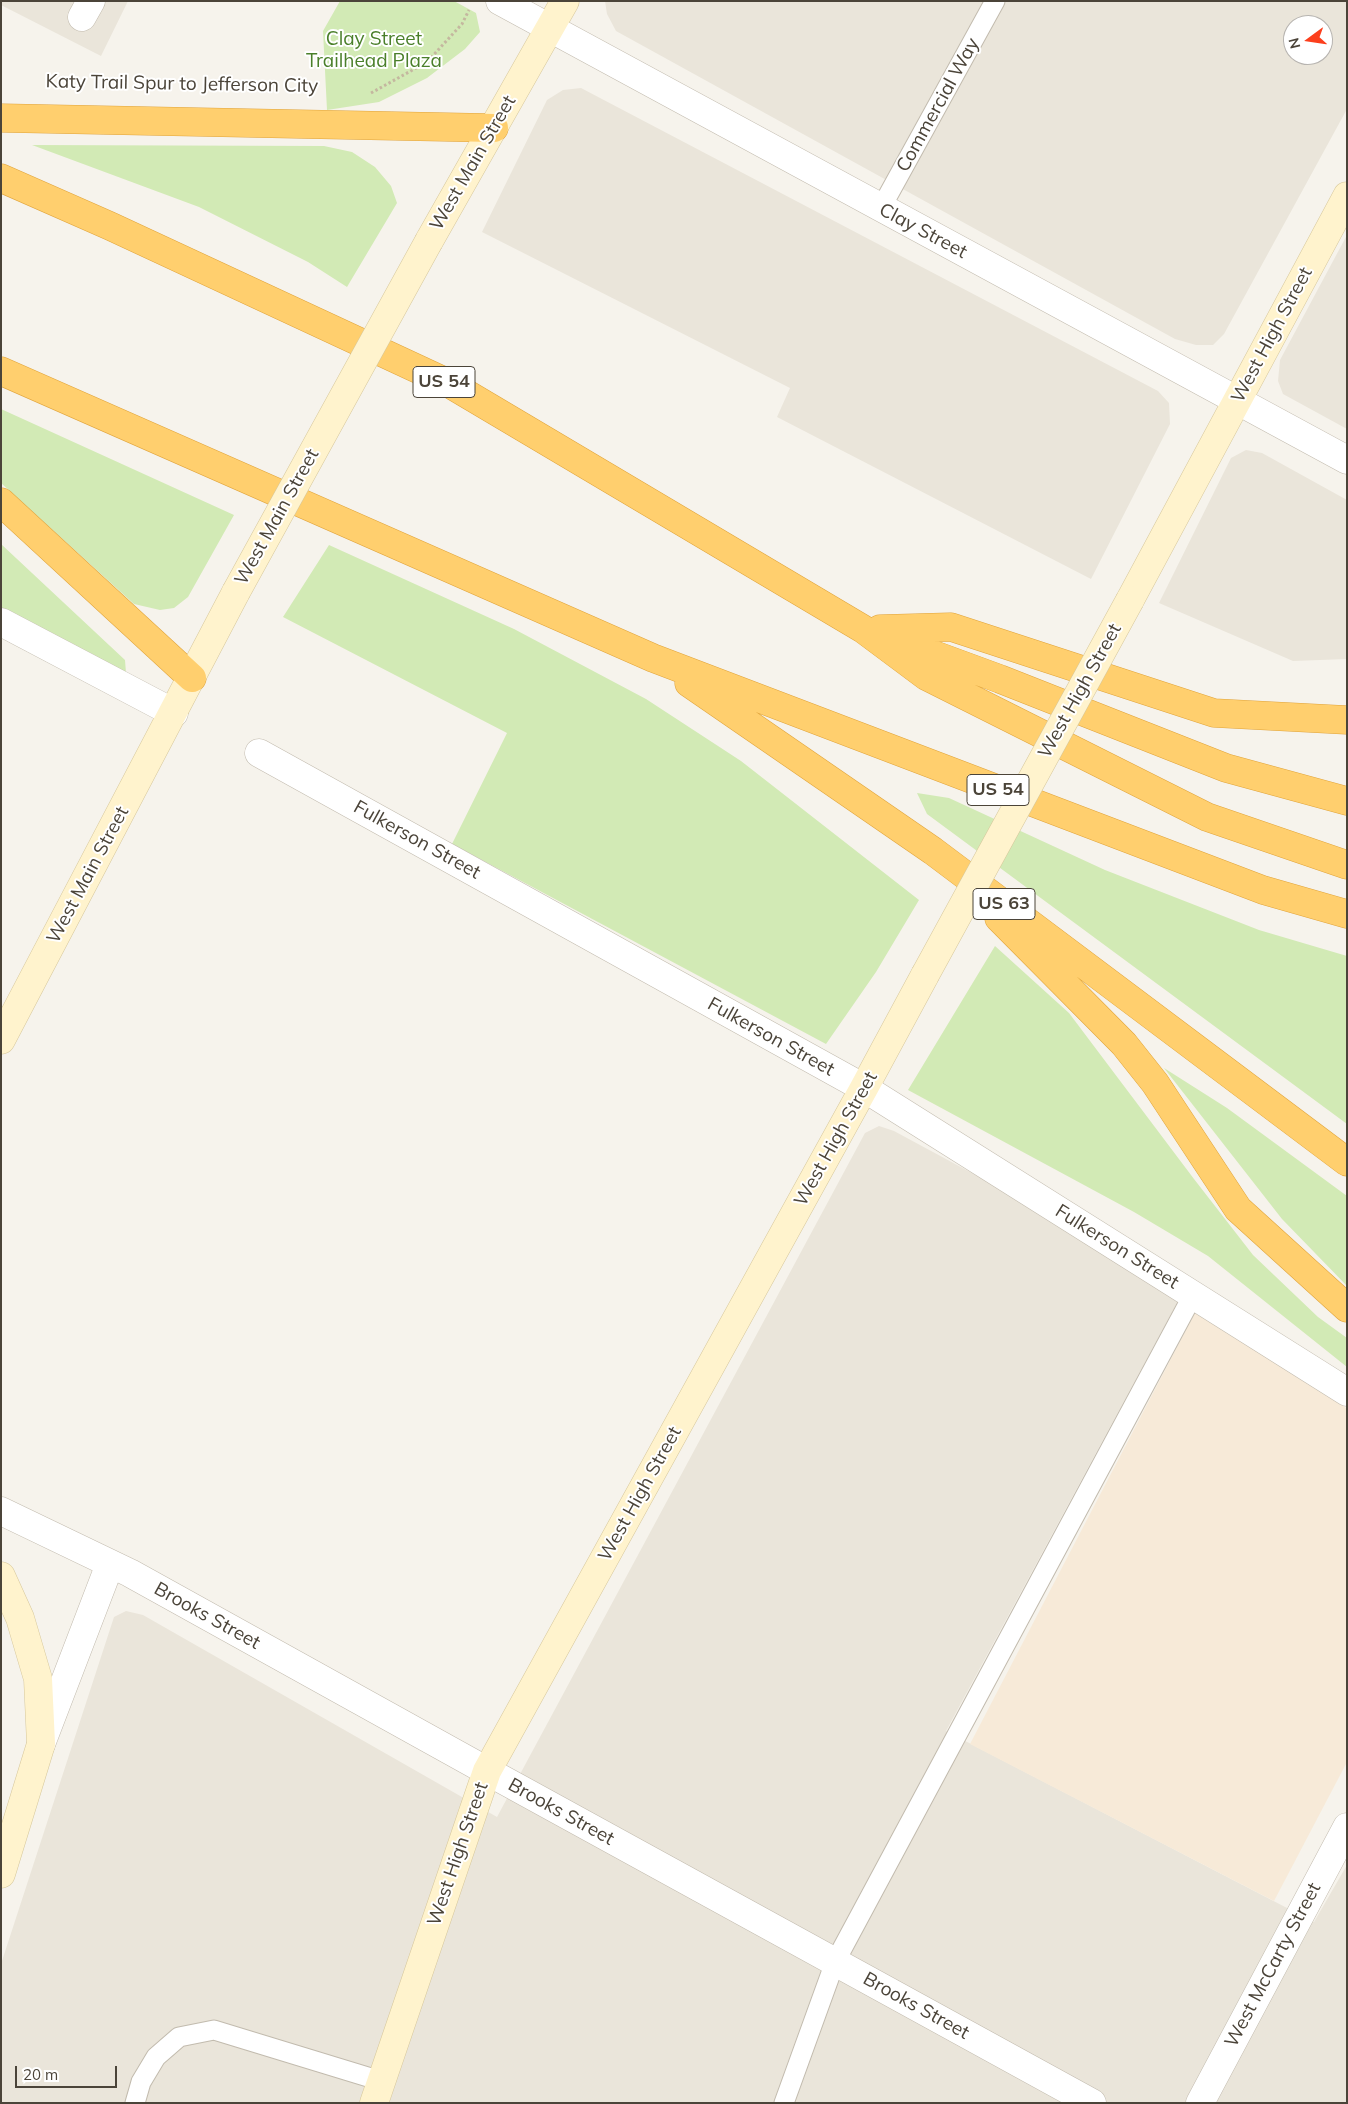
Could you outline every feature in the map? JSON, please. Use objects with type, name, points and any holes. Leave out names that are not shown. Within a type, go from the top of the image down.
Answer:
[{"type":"highway","points":[[1,118],[494,128]]},
{"type":"highway","name":"US 54","points":[[1,178],[110,226],[450,384],[864,629],[926,676],[1207,817],[1347,865]]},
{"type":"highway","name":"US 54","points":[[1,371],[653,658],[1263,890],[1347,914]]},
{"type":"highway","points":[[1,502],[192,678]]},
{"type":"highway","points":[[864,629],[952,627],[1214,713],[1347,720]]},
{"type":"highway","points":[[864,629],[1000,679],[1226,768],[1347,801]]},
{"type":"highway","name":"US 63","points":[[653,658],[934,851],[1347,1162]]},
{"type":"highway","points":[[934,851],[1124,1044],[1154,1083],[1238,1209],[1347,1308]]},
{"type":"street","name":"Clay Street","points":[[500,1],[1347,460]]},
{"type":"street","name":"West Main Street","points":[[1,1040],[236,592],[429,241],[565,1]]},
{"type":"street","name":"West High Street","points":[[377,2092],[487,1771],[864,1088],[1130,600],[1347,196]]},
{"type":"street","points":[[1,622],[174,713]]},
{"type":"street","name":"Fulkerson Street","points":[[258,752],[864,1088],[1347,1392]]},
{"type":"street","name":"Brooks Street","points":[[1,1511],[130,1573],[1092,2103]]},
{"type":"street","points":[[1,1874],[42,1744],[110,1564]]},
{"type":"street","points":[[1,1576],[20,1618],[38,1679],[42,1744]]},
{"type":"street","name":"West McCarty Street","points":[[1200,2103],[1347,1827]]},
{"type":"lane","name":"Commercial Way","points":[[881,208],[995,1]]},
{"type":"lane","points":[[784,2103],[835,1962],[1193,1295]]},
{"type":"lane","points":[[135,2103],[141,2082],[156,2057],[180,2038],[214,2030],[377,2092]]},
{"type":"path","points":[[367,94],[380,89],[427,62],[462,24],[470,10]]},
{"type":"shaded area","points":[[1,1],[128,1],[101,56],[1,5]]},
{"type":"shaded area","points":[[605,1],[1347,1],[1347,109],[1224,334],[1213,345],[1196,345],[1175,339],[616,31],[607,14]]},
{"type":"shaded area","points":[[581,88],[1158,391],[1169,403],[1170,424],[1091,579],[777,417],[790,388],[482,232],[547,100],[563,90]]},
{"type":"shaded area","points":[[1347,235],[1347,429],[1283,394],[1278,381],[1280,360]]},
{"type":"shaded area","points":[[1246,450],[1262,453],[1347,500],[1347,659],[1293,661],[1159,603],[1231,458]]},
{"type":"shaded area","points":[[879,1126],[894,1131],[1185,1288],[946,1731],[1314,1922],[1347,1865],[1347,2103],[1,2103],[1,1964],[114,1617],[126,1611],[143,1615],[497,1817],[865,1133]]},
{"type":"shaded area","points":[[1200,1303],[1275,1349],[1347,1409],[1347,1762],[1274,1901],[970,1744]]},
{"type":"green space","name":"Clay Street Trailhead Plaza","points":[[340,1],[454,1],[476,13],[480,32],[465,49],[427,78],[379,102],[327,110],[323,31]]},
{"type":"green space","points":[[32,145],[324,146],[352,152],[375,167],[391,186],[397,203],[347,287],[308,262],[199,207]]},
{"type":"green space","points":[[1,409],[234,515],[188,597],[174,608],[160,610],[134,604],[1,483]]},
{"type":"green space","points":[[1,544],[125,660],[126,673],[1,611]]},
{"type":"green space","points":[[329,545],[514,629],[646,699],[741,761],[919,900],[876,972],[826,1044],[452,844],[507,733],[283,617]]},
{"type":"green space","points":[[917,793],[949,798],[1105,870],[1259,930],[1347,956],[1347,1124],[927,814]]},
{"type":"green space","points":[[995,946],[1069,1013],[1253,1255],[1318,1317],[1347,1338],[1347,1367],[1208,1256],[1134,1212],[908,1090]]},
{"type":"green space","points":[[1164,1068],[1227,1108],[1347,1196],[1347,1286],[1282,1219]]}]
